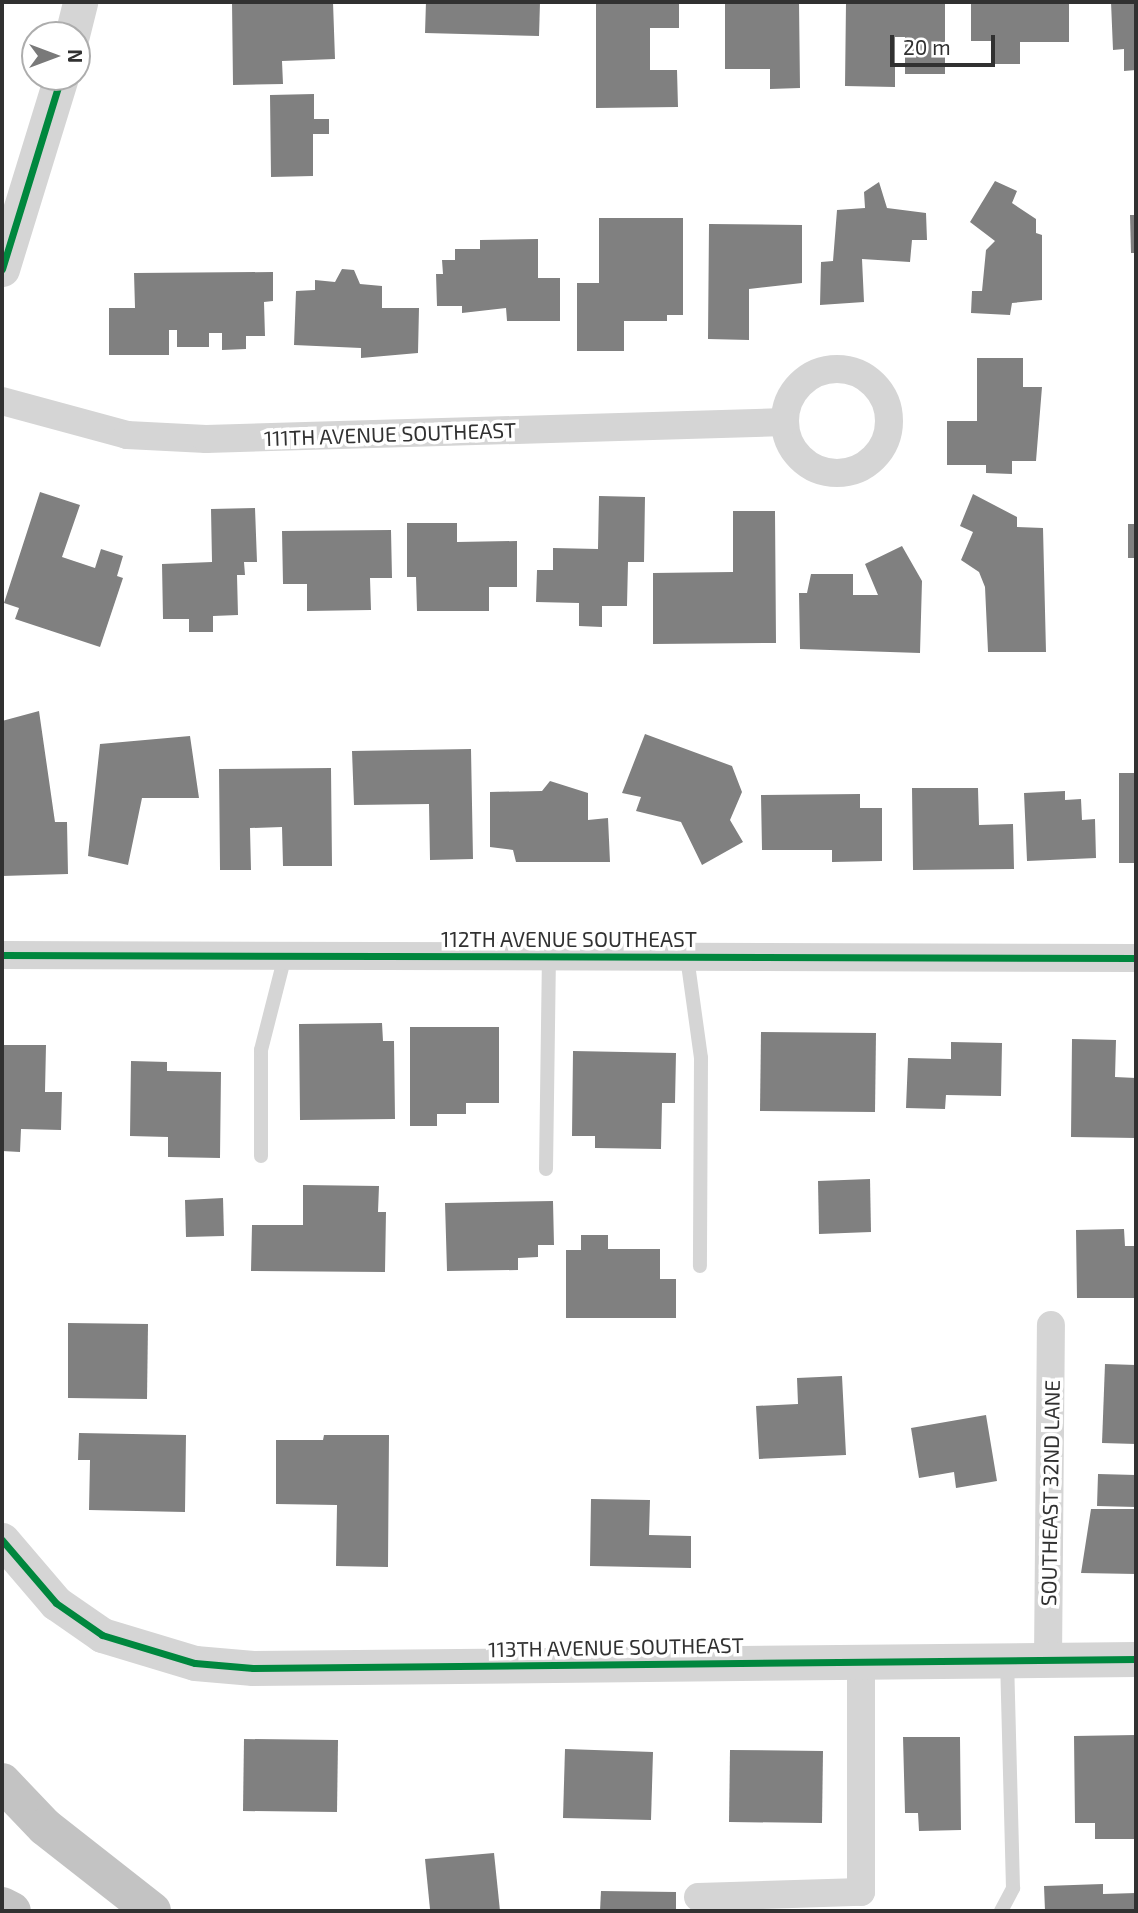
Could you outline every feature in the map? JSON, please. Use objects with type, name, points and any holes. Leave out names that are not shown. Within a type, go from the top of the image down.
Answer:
[{"type":"highway","points":[[2,1782],[45,1828],[152,1911]]},
{"type":"highway","points":[[2,1906],[12,1911]]},
{"type":"street","points":[[75,21],[80,2]]},
{"type":"street","points":[[2,269],[57,91]]},
{"type":"street","name":"111TH AVENUE SOUTHEAST","points":[[2,401],[127,435],[206,439],[784,422]]},
{"type":"street","name":"112TH AVENUE SOUTHEAST","points":[[2,955],[1136,958]]},
{"type":"street","name":"SOUTHEAST 32ND LANE","points":[[1048,1660],[1051,1325]]},
{"type":"street","name":"113TH AVENUE SOUTHEAST","points":[[2,1540],[56,1603],[102,1635],[195,1663],[253,1668],[1136,1659]]},
{"type":"street","points":[[698,1897],[861,1892],[861,1662]]},
{"type":"lane","points":[[261,1156],[261,1051],[285,956]]},
{"type":"lane","points":[[546,1170],[549,956]]},
{"type":"lane","points":[[687,957],[701,1058],[699,1266]]},
{"type":"lane","points":[[1001,1911],[1013,1888],[1007,1660]]},
{"type":"building","points":[[232,2],[333,2],[335,59],[282,61],[283,84],[233,85]]},
{"type":"building","points":[[426,2],[540,2],[539,36],[425,33]]},
{"type":"building","points":[[596,2],[679,2],[679,28],[650,28],[650,70],[677,70],[678,107],[596,108]]},
{"type":"building","points":[[725,2],[799,2],[800,88],[770,89],[770,69],[725,69]]},
{"type":"building","points":[[846,2],[945,2],[945,74],[905,74],[905,37],[895,37],[895,87],[845,86]]},
{"type":"building","points":[[971,2],[1069,2],[1069,42],[1020,42],[1020,64],[994,64],[994,41],[971,41]]},
{"type":"building","points":[[1111,2],[1136,2],[1136,70],[1124,71],[1124,49],[1113,50]]},
{"type":"building","points":[[314,94],[314,119],[329,119],[329,134],[313,134],[313,176],[271,177],[270,95]]},
{"type":"building","points":[[995,181],[1017,191],[1012,203],[1036,219],[1036,233],[1042,235],[1042,300],[1012,303],[1010,315],[971,313],[972,291],[982,291],[986,250],[995,241],[970,222]]},
{"type":"building","points":[[879,182],[887,208],[926,213],[927,240],[912,240],[910,262],[862,259],[864,302],[820,305],[821,262],[833,261],[837,210],[865,208],[864,192]]},
{"type":"building","points":[[1130,215],[1136,215],[1136,253],[1131,253]]},
{"type":"building","points":[[599,218],[683,218],[683,315],[667,315],[667,321],[624,321],[624,351],[577,351],[577,283],[599,283]]},
{"type":"building","points":[[709,224],[802,225],[802,283],[749,289],[749,340],[708,339]]},
{"type":"building","points":[[538,239],[538,278],[560,278],[560,321],[507,321],[506,308],[462,313],[462,306],[437,306],[436,274],[443,274],[442,260],[455,260],[455,249],[480,249],[480,240]]},
{"type":"building","points":[[342,269],[354,270],[360,284],[382,286],[382,308],[419,308],[418,353],[361,358],[361,348],[294,345],[296,291],[315,290],[315,280],[335,282]]},
{"type":"building","points":[[273,272],[273,301],[264,302],[265,336],[246,336],[246,349],[222,350],[222,333],[209,333],[209,347],[177,347],[177,330],[169,330],[169,355],[109,355],[109,308],[135,308],[134,273]]},
{"type":"building","points":[[977,358],[1023,358],[1023,387],[1042,387],[1036,461],[1012,461],[1012,474],[986,473],[986,465],[947,465],[947,421],[977,421]]},
{"type":"building","points":[[40,492],[80,505],[62,557],[95,568],[101,549],[123,556],[117,576],[123,578],[100,647],[15,619],[19,608],[4,603]]},
{"type":"building","points":[[973,494],[1017,517],[1017,527],[1043,528],[1046,652],[988,652],[985,587],[979,572],[961,560],[973,532],[960,526]]},
{"type":"building","points":[[599,496],[645,497],[644,562],[628,562],[627,606],[602,606],[602,627],[579,626],[579,603],[536,602],[537,570],[553,570],[553,548],[598,549]]},
{"type":"building","points":[[255,508],[257,562],[244,562],[245,575],[237,575],[238,615],[213,616],[213,632],[189,632],[189,619],[163,619],[162,564],[212,562],[211,509]]},
{"type":"building","points":[[733,511],[775,511],[776,643],[653,644],[653,573],[733,572]]},
{"type":"building","points":[[407,523],[457,523],[457,542],[517,541],[517,587],[489,587],[489,611],[417,611],[416,577],[407,577]]},
{"type":"building","points":[[1128,524],[1136,524],[1136,558],[1128,558]]},
{"type":"building","points":[[391,530],[392,578],[370,578],[371,610],[307,611],[307,584],[283,584],[282,531]]},
{"type":"building","points":[[902,546],[922,581],[920,653],[800,649],[799,593],[807,593],[811,574],[853,574],[853,595],[878,595],[865,564]]},
{"type":"building","points":[[39,711],[55,822],[67,822],[68,874],[2,876],[2,721]]},
{"type":"building","points":[[645,734],[732,766],[742,792],[730,820],[743,842],[702,865],[681,822],[636,811],[641,797],[622,793]]},
{"type":"building","points":[[190,736],[199,798],[142,798],[128,865],[88,856],[100,744]]},
{"type":"building","points":[[471,749],[473,859],[430,860],[429,804],[354,805],[352,751]]},
{"type":"building","points":[[331,768],[332,866],[283,866],[282,827],[250,828],[251,870],[220,870],[219,769]]},
{"type":"building","points":[[1119,773],[1136,773],[1136,863],[1119,863]]},
{"type":"building","points":[[550,781],[588,793],[588,820],[608,818],[610,862],[516,862],[513,850],[490,847],[490,792],[542,791]]},
{"type":"building","points":[[912,788],[978,788],[979,825],[1013,824],[1014,869],[913,870]]},
{"type":"building","points":[[1065,791],[1065,800],[1081,799],[1082,820],[1095,819],[1096,858],[1027,861],[1024,793]]},
{"type":"building","points":[[860,794],[860,808],[882,808],[882,861],[832,862],[832,850],[762,850],[761,795]]},
{"type":"building","points":[[382,1023],[383,1041],[394,1041],[395,1119],[300,1120],[299,1024]]},
{"type":"building","points":[[410,1027],[499,1027],[499,1103],[466,1103],[466,1114],[437,1114],[437,1126],[410,1126]]},
{"type":"building","points":[[761,1032],[876,1033],[875,1112],[760,1111]]},
{"type":"building","points":[[1072,1039],[1116,1040],[1115,1077],[1136,1078],[1136,1138],[1071,1137]]},
{"type":"building","points":[[951,1042],[1002,1043],[1001,1096],[946,1095],[945,1109],[906,1108],[908,1058],[951,1059]]},
{"type":"building","points":[[2,1045],[46,1045],[45,1092],[62,1092],[61,1130],[21,1129],[20,1152],[2,1151]]},
{"type":"building","points":[[573,1051],[676,1053],[675,1103],[662,1103],[661,1149],[595,1148],[595,1136],[572,1136]]},
{"type":"building","points":[[131,1061],[167,1062],[167,1071],[221,1072],[220,1158],[168,1157],[168,1137],[130,1136]]},
{"type":"building","points":[[870,1179],[871,1232],[819,1234],[818,1181]]},
{"type":"building","points":[[303,1185],[379,1186],[378,1212],[386,1212],[385,1272],[251,1271],[252,1225],[303,1225]]},
{"type":"building","points":[[223,1198],[224,1236],[186,1237],[185,1200]]},
{"type":"building","points":[[553,1201],[554,1245],[538,1245],[538,1257],[518,1258],[518,1270],[447,1271],[445,1203]]},
{"type":"building","points":[[1124,1229],[1125,1246],[1136,1246],[1136,1298],[1077,1298],[1076,1230]]},
{"type":"building","points":[[581,1235],[608,1235],[608,1249],[660,1249],[660,1279],[676,1279],[676,1318],[566,1318],[566,1250],[581,1250]]},
{"type":"building","points":[[68,1323],[148,1324],[147,1399],[68,1398]]},
{"type":"building","points":[[1105,1364],[1136,1365],[1136,1444],[1102,1443]]},
{"type":"building","points":[[842,1376],[846,1455],[759,1459],[756,1406],[798,1404],[797,1378]]},
{"type":"building","points":[[986,1415],[997,1481],[956,1488],[954,1472],[919,1478],[911,1428]]},
{"type":"building","points":[[79,1433],[186,1435],[185,1512],[89,1510],[90,1460],[78,1460]]},
{"type":"building","points":[[324,1435],[389,1435],[388,1567],[336,1566],[337,1505],[276,1504],[276,1440],[323,1440]]},
{"type":"building","points":[[1098,1474],[1136,1475],[1136,1507],[1097,1506]]},
{"type":"building","points":[[591,1499],[650,1500],[649,1535],[691,1536],[691,1568],[590,1566]]},
{"type":"building","points":[[1091,1509],[1136,1509],[1136,1574],[1081,1573]]},
{"type":"building","points":[[1136,1735],[1136,1839],[1095,1839],[1095,1823],[1075,1823],[1074,1736]]},
{"type":"building","points":[[903,1737],[960,1737],[961,1830],[919,1831],[918,1813],[905,1813]]},
{"type":"building","points":[[244,1739],[338,1740],[337,1812],[243,1811]]},
{"type":"building","points":[[565,1749],[653,1752],[651,1820],[563,1818]]},
{"type":"building","points":[[730,1750],[823,1751],[822,1823],[729,1822]]},
{"type":"building","points":[[494,1853],[500,1911],[430,1909],[425,1859]]},
{"type":"building","points":[[1103,1884],[1103,1894],[1136,1893],[1136,1911],[1045,1911],[1044,1886]]},
{"type":"building","points":[[601,1891],[676,1892],[676,1911],[600,1911]]},
{"type":"cycle path","points":[[2,269],[57,91]]},
{"type":"cycle path","points":[[2,955],[1136,958]]},
{"type":"cycle path","points":[[2,1540],[56,1603],[102,1635],[195,1663],[253,1668],[1136,1659]]}]
